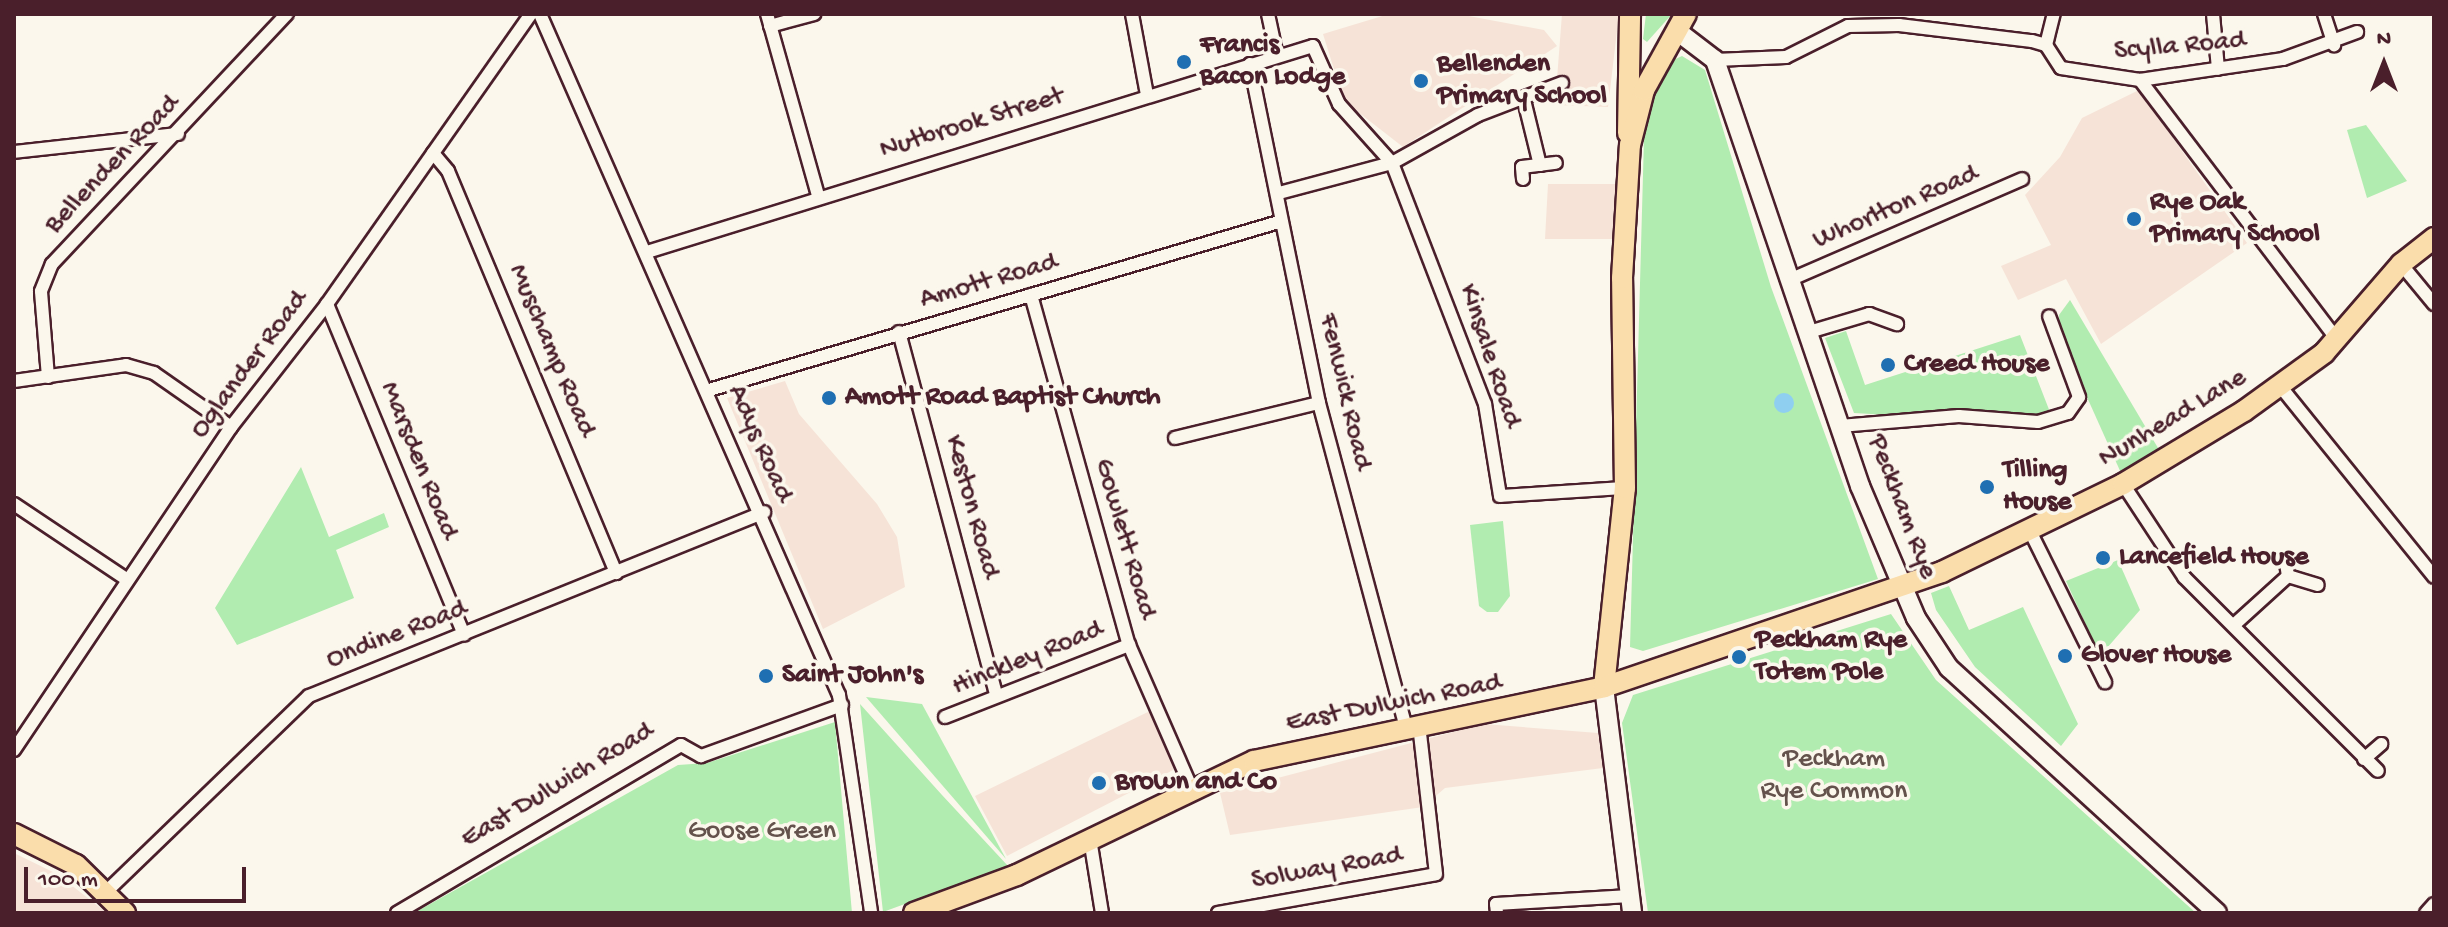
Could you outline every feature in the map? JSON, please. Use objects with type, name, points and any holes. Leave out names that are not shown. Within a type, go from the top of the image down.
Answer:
[{"type":"main road","points":[[1604,687],[1625,488],[1622,278],[1630,145],[1626,48],[1630,14]]},
{"type":"main road","points":[[1630,145],[1662,53],[1682,23]]},
{"type":"main road","points":[[1626,48],[1646,56],[1662,53]]},
{"type":"main road","name":"Nunhead Lane","points":[[1899,587],[2030,531],[2123,484],[2280,386],[2337,340],[2401,264],[2434,238]]},
{"type":"main road","name":"East Dulwich Road","points":[[914,913],[1090,839],[1254,761],[1604,687],[1899,587]]},
{"type":"main road","points":[[14,834],[76,865],[125,913]]},
{"type":"street","name":"Bellenden Road","points":[[48,377],[41,291],[52,264],[178,134],[287,14]]},
{"type":"street","name":"Oglander Road","points":[[14,750],[231,427],[327,304],[531,14]]},
{"type":"street","name":"Adys Road","points":[[540,14],[764,512],[842,705],[871,913]]},
{"type":"street","points":[[814,14],[769,20],[818,196]]},
{"type":"street","points":[[1132,14],[1147,95]]},
{"type":"street","points":[[1268,14],[1277,56]]},
{"type":"street","points":[[1682,23],[1715,60],[1770,61],[1848,26],[1899,19],[2046,45],[2054,14]]},
{"type":"street","points":[[2213,14],[2218,69]]},
{"type":"street","points":[[2324,14],[2334,45]]},
{"type":"street","name":"Scylla Road","points":[[2046,45],[2061,68],[2140,80],[2218,69],[2334,45],[2357,32]]},
{"type":"street","name":"Nutbrook Street","points":[[647,252],[818,196],[1313,46],[1339,104],[1392,163]]},
{"type":"street","name":"Peckham Rye","points":[[1715,60],[1789,280],[1899,587],[1949,668],[2217,913]]},
{"type":"street","name":"Fenwick Road","points":[[1250,64],[1279,193],[1319,403],[1413,725]]},
{"type":"street","points":[[2140,80],[2337,340]]},
{"type":"street","points":[[1279,193],[1392,163],[1478,115],[1562,83]]},
{"type":"street","points":[[1524,100],[1540,165]]},
{"type":"street","points":[[14,152],[178,134]]},
{"type":"street","name":"Muschamp Road","points":[[433,153],[448,171],[616,573]]},
{"type":"street","name":"Kinsale Road","points":[[1392,163],[1485,404],[1500,496],[1625,488]]},
{"type":"street","points":[[1523,179],[1522,167],[1556,163]]},
{"type":"street","name":"Whorlton Road","points":[[1789,280],[2022,179]]},
{"type":"street","name":"Amott Road","points":[[709,390],[1282,221]]},
{"type":"street","points":[[2401,264],[2434,304]]},
{"type":"street","name":"Gowlett Road","points":[[1031,295],[1129,645],[1192,789]]},
{"type":"street","name":"Marsden Road","points":[[327,304],[464,635]]},
{"type":"street","points":[[1809,332],[1869,314],[1897,324]]},
{"type":"street","points":[[1840,426],[1959,416],[2038,422],[2068,413],[2079,397],[2049,316]]},
{"type":"street","name":"Keston Road","points":[[899,332],[996,695]]},
{"type":"street","points":[[14,381],[126,365],[154,373],[231,427]]},
{"type":"street","points":[[2280,386],[2434,577]]},
{"type":"street","points":[[1175,438],[1319,403]]},
{"type":"street","points":[[2123,484],[2184,577],[2235,624],[2378,771]]},
{"type":"street","points":[[14,504],[126,579]]},
{"type":"street","name":"Ondine Road","points":[[106,892],[300,701],[764,512]]},
{"type":"street","points":[[2030,531],[2105,682]]},
{"type":"street","points":[[2235,624],[2287,570],[2318,585]]},
{"type":"street","name":"Hinckley Road","points":[[945,717],[1129,645]]},
{"type":"street","points":[[1497,913],[1496,904],[1631,904],[1604,687]]},
{"type":"street","name":"East Dulwich Road","points":[[397,913],[681,745],[701,756],[842,705]]},
{"type":"street","name":"Solway Road","points":[[1218,913],[1436,874],[1413,725]]},
{"type":"street","points":[[2364,759],[2381,744]]},
{"type":"street","points":[[1090,839],[1102,913]]},
{"type":"street","points":[[2426,913],[2434,904]]},
{"type":"shaded area","name":"Bellenden Primary School","points":[[1389,14],[1458,14],[1544,30],[1557,46],[1403,147],[1344,101],[1323,34]]},
{"type":"shaded area","points":[[1562,14],[1619,14],[1608,107],[1555,105]]},
{"type":"shaded area","name":"Rye Oak Primary School","points":[[2139,90],[2247,243],[2101,344],[2066,279],[2018,300],[2001,266],[2051,245],[2025,195],[2060,157],[2082,118]]},
{"type":"shaded area","points":[[1548,184],[1623,184],[1621,239],[1545,239]]},
{"type":"shaded area","points":[[785,381],[799,414],[877,504],[897,537],[905,587],[823,629],[727,398]]},
{"type":"shaded area","points":[[1152,710],[1179,767],[1007,856],[975,796]]},
{"type":"shaded area","points":[[1484,724],[1598,733],[1603,768],[1445,788],[1423,807],[1230,835],[1220,793]]},
{"type":"shaded area","points":[[14,853],[57,874],[107,913],[14,913]]},
{"type":"green space","points":[[1646,14],[1672,14],[1647,42],[1643,39]]},
{"type":"green space","points":[[1682,56],[1705,70],[1771,287],[1878,579],[1643,651],[1630,647],[1644,138],[1649,103],[1669,62]]},
{"type":"green space","points":[[2366,125],[2407,181],[2367,198],[2347,130]]},
{"type":"green space","points":[[2070,300],[2161,453],[2121,473],[2060,337],[2059,315]]},
{"type":"green space","points":[[1846,331],[1865,385],[2020,335],[2055,425],[1854,413],[1825,338]]},
{"type":"green space","points":[[301,467],[329,537],[384,513],[389,527],[336,550],[354,598],[237,645],[215,608]]},
{"type":"green space","points":[[1503,521],[1510,596],[1498,612],[1487,612],[1479,606],[1470,525]]},
{"type":"green space","points":[[2118,560],[2140,610],[2100,656],[2066,581]]},
{"type":"green space","points":[[1949,586],[1969,630],[2023,607],[2078,724],[2061,746],[1975,667],[1936,610],[1931,593]]},
{"type":"green space","name":"Peckham Rye Common","points":[[1891,614],[1936,680],[2196,913],[1648,913],[1622,723],[1633,695]]},
{"type":"green space","points":[[866,697],[922,704],[1006,859]]},
{"type":"green space","points":[[860,704],[942,795],[1008,866],[883,912]]},
{"type":"green space","name":"Goose Green","points":[[835,722],[852,913],[414,913],[678,765],[707,763]]},
{"type":"water","points":[[1784,393],[1791,396],[1794,403],[1791,410],[1784,413],[1777,410],[1774,403],[1777,396]]},
{"type":"place","name":"Francis Bacon Lodge","points":[[1184,62]]},
{"type":"place","name":"Bellenden Primary School","points":[[1421,81]]},
{"type":"place","name":"Rye Oak Primary School","points":[[2134,219]]},
{"type":"place","name":"Creed House","points":[[1888,365]]},
{"type":"place","name":"Amott Road Baptist Church","points":[[829,398]]},
{"type":"place","name":"Tilling House","points":[[1987,487]]},
{"type":"place","name":"Lancefield House","points":[[2103,558]]},
{"type":"place","name":"Glover House","points":[[2065,656]]},
{"type":"place","name":"Peckham Rye Totem Pole","points":[[1739,657]]},
{"type":"place","name":"Saint John's","points":[[766,676]]},
{"type":"place","name":"Brown and Co","points":[[1099,783]]}]
